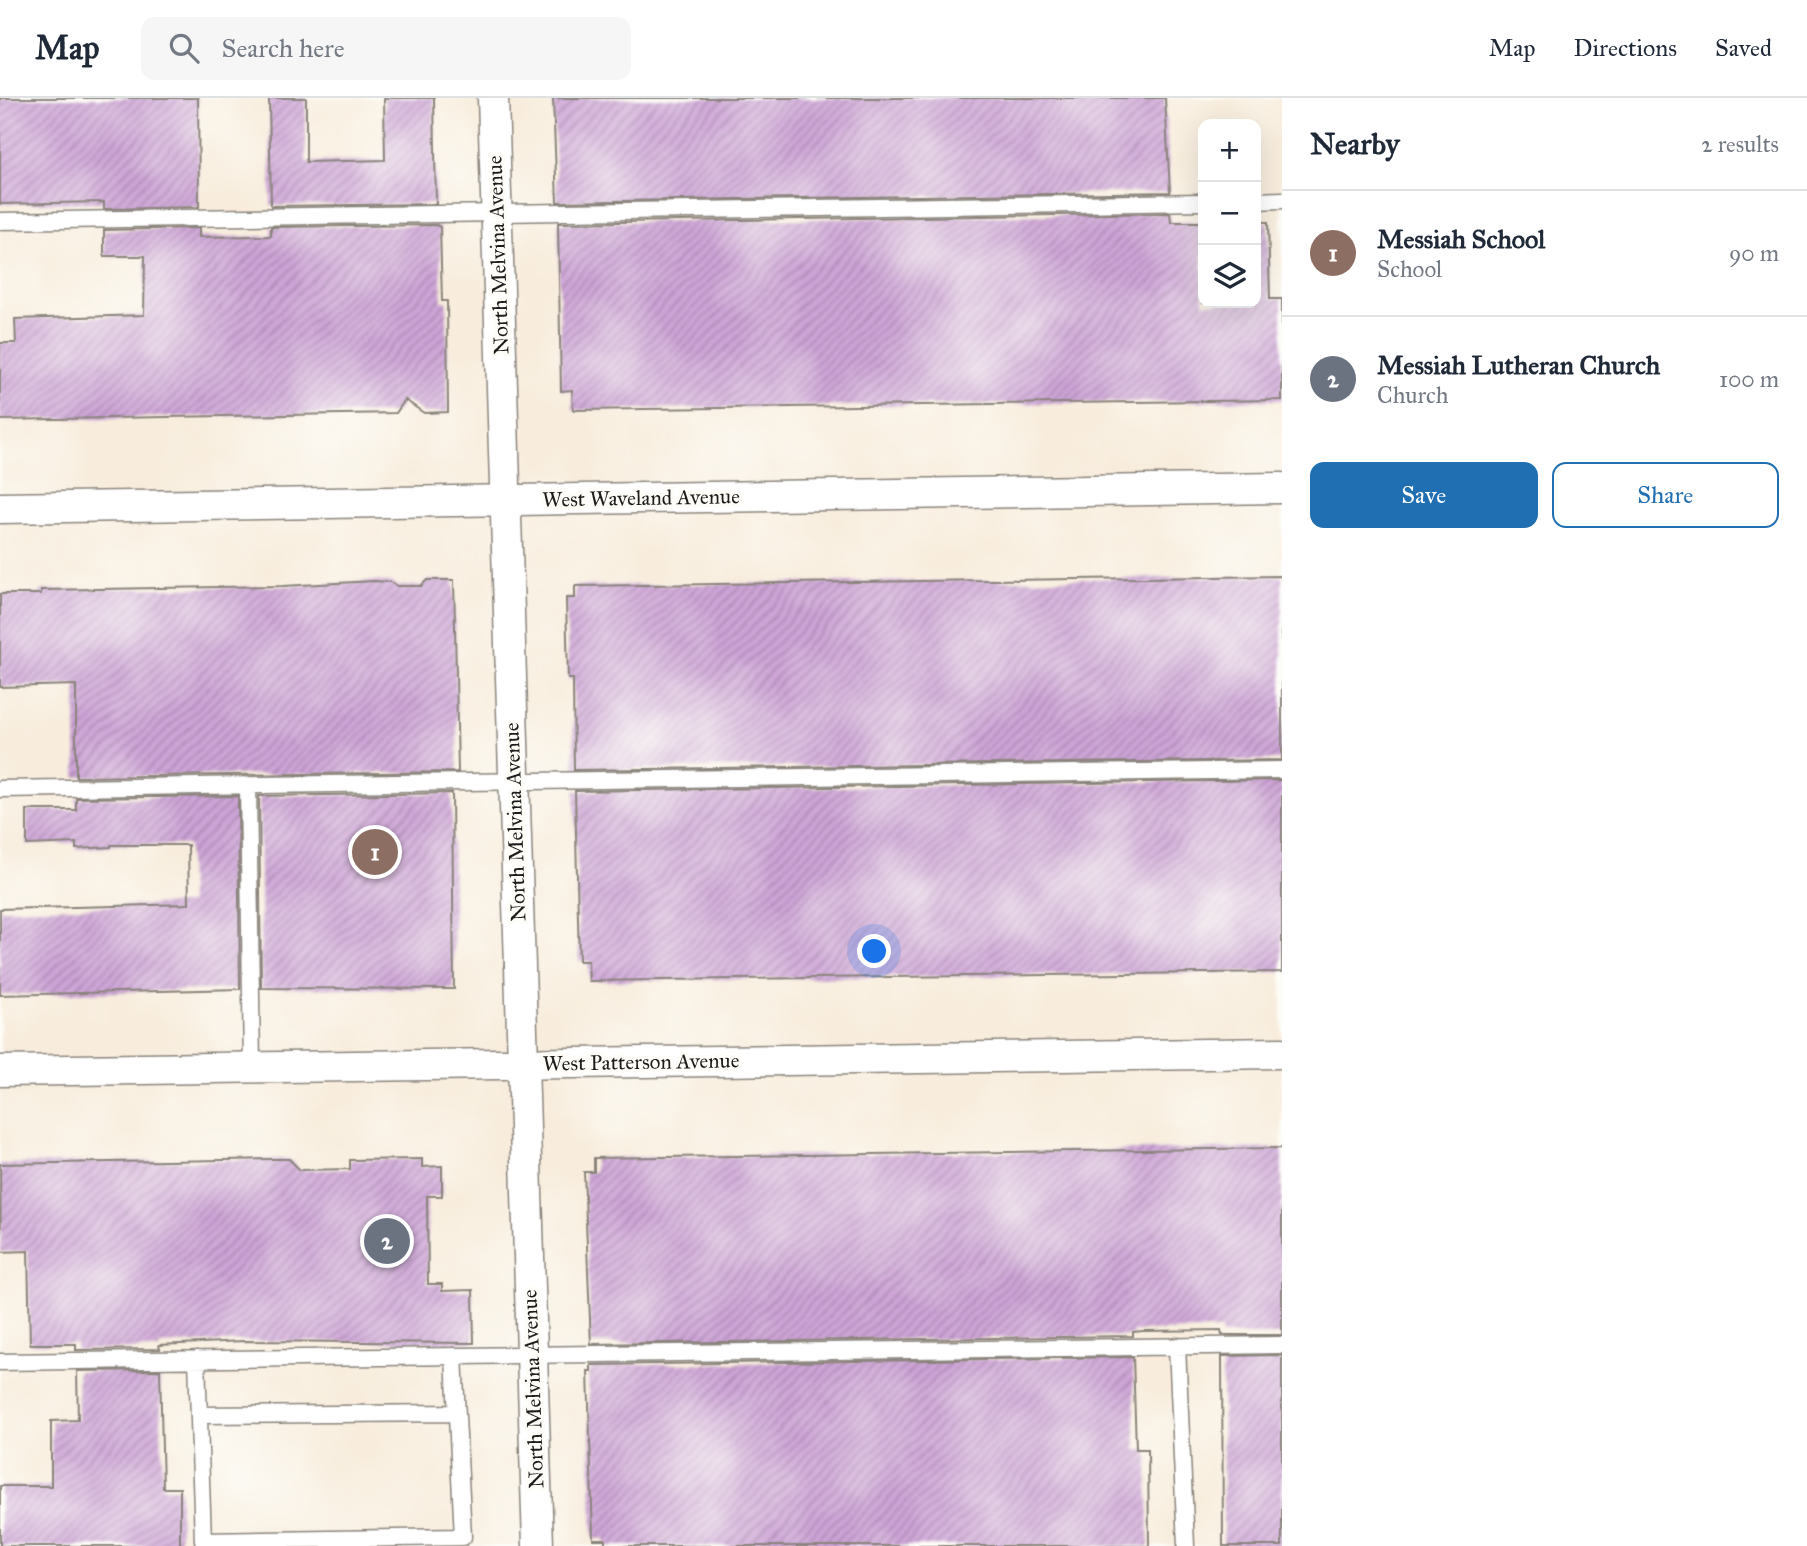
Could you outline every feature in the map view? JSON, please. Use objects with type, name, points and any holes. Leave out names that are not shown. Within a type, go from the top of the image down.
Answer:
[{"type":"street","name":"North Melvina Avenue","points":[[493,98],[538,1546]]},
{"type":"street","name":"West Waveland Avenue","points":[[0,508],[1282,488]]},
{"type":"street","name":"West Patterson Avenue","points":[[0,1071],[1282,1053]]},
{"type":"lane","points":[[1261,201],[1282,200]]},
{"type":"lane","points":[[0,221],[1198,202]]},
{"type":"lane","points":[[0,789],[1282,770]]},
{"type":"lane","points":[[248,786],[252,1068]]},
{"type":"lane","points":[[0,1362],[1282,1345]]},
{"type":"lane","points":[[1177,1346],[1186,1546]]},
{"type":"lane","points":[[197,1359],[203,1541],[463,1536],[454,1356]]},
{"type":"lane","points":[[199,1415],[457,1413]]},
{"type":"building","points":[[0,98],[198,98],[199,207],[104,209],[104,202],[0,204]]},
{"type":"building","points":[[269,98],[306,98],[306,162],[385,160],[384,98],[434,98],[436,204],[271,206]]},
{"type":"building","points":[[553,98],[1165,98],[1170,192],[557,202]]},
{"type":"building","points":[[1170,213],[1171,222],[1198,222],[1198,308],[1261,308],[1261,222],[1268,222],[1270,299],[1282,299],[1282,400],[573,410],[572,390],[561,391],[558,223]]},
{"type":"building","points":[[271,227],[440,227],[442,301],[447,301],[448,412],[424,413],[405,400],[396,413],[0,420],[0,343],[16,343],[15,319],[144,315],[145,256],[104,256],[104,230],[199,228],[199,237],[271,236]]},
{"type":"building","points":[[1282,576],[1282,760],[574,770],[573,679],[568,679],[566,598],[575,598],[575,586]]},
{"type":"building","points":[[427,580],[454,580],[458,772],[76,777],[76,685],[0,687],[0,594],[41,594],[41,590],[283,586],[374,581],[390,582],[397,586],[421,586]]},
{"type":"building","points":[[1282,780],[1282,972],[589,981],[588,961],[579,961],[575,791]]},
{"type":"building","points":[[452,793],[454,989],[261,988],[259,796]]},
{"type":"building","points":[[238,796],[240,989],[0,995],[0,909],[189,904],[188,845],[111,845],[76,849],[76,843],[27,845],[27,810],[76,810],[76,798]]},
{"type":"building","points":[[1282,1148],[1282,1335],[1222,1335],[1221,1330],[1143,1331],[1133,1332],[1133,1336],[591,1344],[584,1172],[594,1172],[594,1158]]},
{"type":"building","points":[[289,1159],[300,1170],[350,1169],[350,1160],[422,1159],[422,1167],[442,1166],[442,1196],[427,1196],[428,1284],[442,1284],[442,1291],[473,1290],[474,1343],[244,1341],[159,1345],[160,1349],[76,1350],[76,1344],[30,1344],[28,1251],[1,1252],[0,1164]]},
{"type":"building","points":[[1282,1355],[1282,1546],[1223,1546],[1222,1356]]},
{"type":"building","points":[[1133,1357],[1136,1449],[1148,1449],[1149,1546],[605,1546],[605,1539],[593,1539],[588,1371],[591,1371],[591,1365]]},
{"type":"building","points":[[160,1370],[163,1488],[180,1488],[180,1546],[0,1546],[0,1486],[51,1486],[51,1421],[78,1420],[77,1371]]},
{"type":"place","name":"Messiah School","points":[[375,852]]},
{"type":"place","name":"Messiah Lutheran Church","points":[[387,1241]]}]
